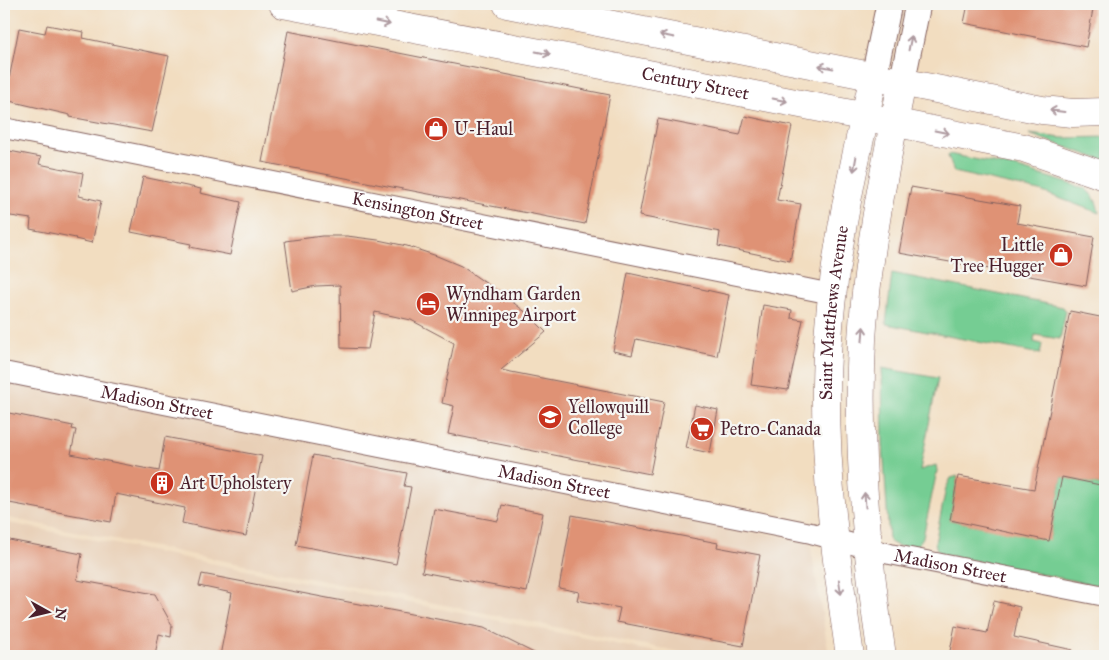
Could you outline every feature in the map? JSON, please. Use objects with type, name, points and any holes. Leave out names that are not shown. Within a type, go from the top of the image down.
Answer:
[{"type":"main road","name":"Century Street","points":[[284,4],[1024,148],[1105,176]]},
{"type":"main road","points":[[506,4],[1042,110],[1073,113],[1105,112]]},
{"type":"main road","name":"Saint Matthews Avenue","points":[[850,656],[833,539],[826,385],[832,294],[864,117],[874,76]]},
{"type":"main road","name":"Saint Matthews Avenue","points":[[882,656],[869,548],[862,447],[862,339],[872,249],[902,83]]},
{"type":"street","name":"Saint Matthews Avenue","points":[[874,76],[889,4]]},
{"type":"street","name":"Saint Matthews Avenue","points":[[902,83],[918,4]]},
{"type":"street","name":"Kensington Street","points":[[4,128],[832,294]]},
{"type":"street","name":"Madison Street","points":[[4,372],[833,539],[1105,596]]},
{"type":"shaded area","points":[[4,375],[810,542],[829,656],[700,656],[4,517]]},
{"type":"shaded area","points":[[4,522],[675,656],[4,656]]},
{"type":"green space","points":[[1029,134],[1063,138],[1105,137],[1105,161]]},
{"type":"green space","points":[[949,154],[1018,168],[1084,188],[1094,198],[1099,213],[1040,191],[954,172]]},
{"type":"green space","points":[[892,273],[1063,307],[1066,311],[1060,339],[1035,335],[1034,342],[1042,344],[1040,354],[886,324]]},
{"type":"green space","points":[[882,368],[938,378],[920,470],[936,465],[937,471],[923,537],[913,547],[898,546],[889,541],[883,445]]},
{"type":"green space","points":[[958,476],[950,520],[1049,540],[1062,477],[1105,486],[1105,587],[942,554],[937,550],[935,543],[946,488],[951,478]]},
{"type":"building","points":[[968,4],[1094,4],[1086,47],[964,23]]},
{"type":"building","points":[[47,25],[84,32],[83,38],[169,56],[152,132],[70,117],[70,115],[5,100],[19,28],[45,33]]},
{"type":"building","name":"U-Haul","points":[[288,31],[610,95],[585,224],[262,162]]},
{"type":"building","points":[[745,116],[792,126],[777,200],[801,204],[790,261],[718,246],[720,232],[639,216],[658,119],[740,135]]},
{"type":"building","points":[[4,150],[41,157],[39,164],[83,173],[79,196],[101,201],[92,243],[30,229],[31,219],[4,215]]},
{"type":"building","points":[[143,177],[201,189],[200,193],[241,202],[230,255],[190,247],[191,244],[131,232]]},
{"type":"building","points":[[911,187],[1020,206],[1017,223],[1094,237],[1086,286],[899,253]]},
{"type":"building","points":[[322,236],[347,236],[407,246],[461,266],[506,297],[528,314],[546,332],[501,370],[664,402],[650,474],[448,434],[454,406],[442,403],[454,343],[411,320],[375,312],[368,349],[341,348],[340,285],[316,286],[292,291],[285,241]]},
{"type":"building","points":[[628,273],[729,295],[717,356],[636,339],[632,355],[613,351]]},
{"type":"building","points":[[763,305],[792,310],[791,318],[803,320],[788,390],[751,385]]},
{"type":"building","points":[[1070,311],[1105,318],[1105,486],[1062,477],[1049,541],[950,520],[958,476],[1034,489]]},
{"type":"building","name":"Petro-Canada","points":[[695,405],[718,410],[710,453],[686,448]]},
{"type":"building","name":"Art Upholstery","points":[[4,412],[73,426],[72,429],[76,430],[71,454],[159,471],[165,437],[262,456],[246,536],[182,523],[185,508],[116,494],[111,522],[4,502]]},
{"type":"building","points":[[313,455],[407,473],[404,486],[411,487],[396,564],[296,545]]},
{"type":"building","points":[[502,505],[543,513],[527,592],[422,572],[434,509],[498,521]]},
{"type":"building","points":[[572,515],[718,543],[717,547],[760,555],[743,646],[617,622],[620,608],[577,600],[579,592],[559,588]]},
{"type":"building","points":[[4,539],[82,554],[77,580],[155,594],[172,625],[171,637],[159,634],[155,656],[4,656]]},
{"type":"building","points":[[202,574],[484,628],[540,656],[220,656],[232,593],[199,586]]},
{"type":"building","points":[[994,601],[1020,607],[1014,637],[1073,650],[1072,656],[949,656],[955,626],[987,633]]},
{"type":"place","name":"U-Haul","points":[[436,129]]},
{"type":"place","name":"Little Tree Hugger","points":[[1061,255]]},
{"type":"place","name":"Wyndham Garden Winnipeg Airport","points":[[428,304]]},
{"type":"place","name":"Yellowquill College","points":[[550,417]]},
{"type":"place","name":"Petro-Canada","points":[[702,429]]},
{"type":"place","name":"Art Upholstery","points":[[162,483]]}]
